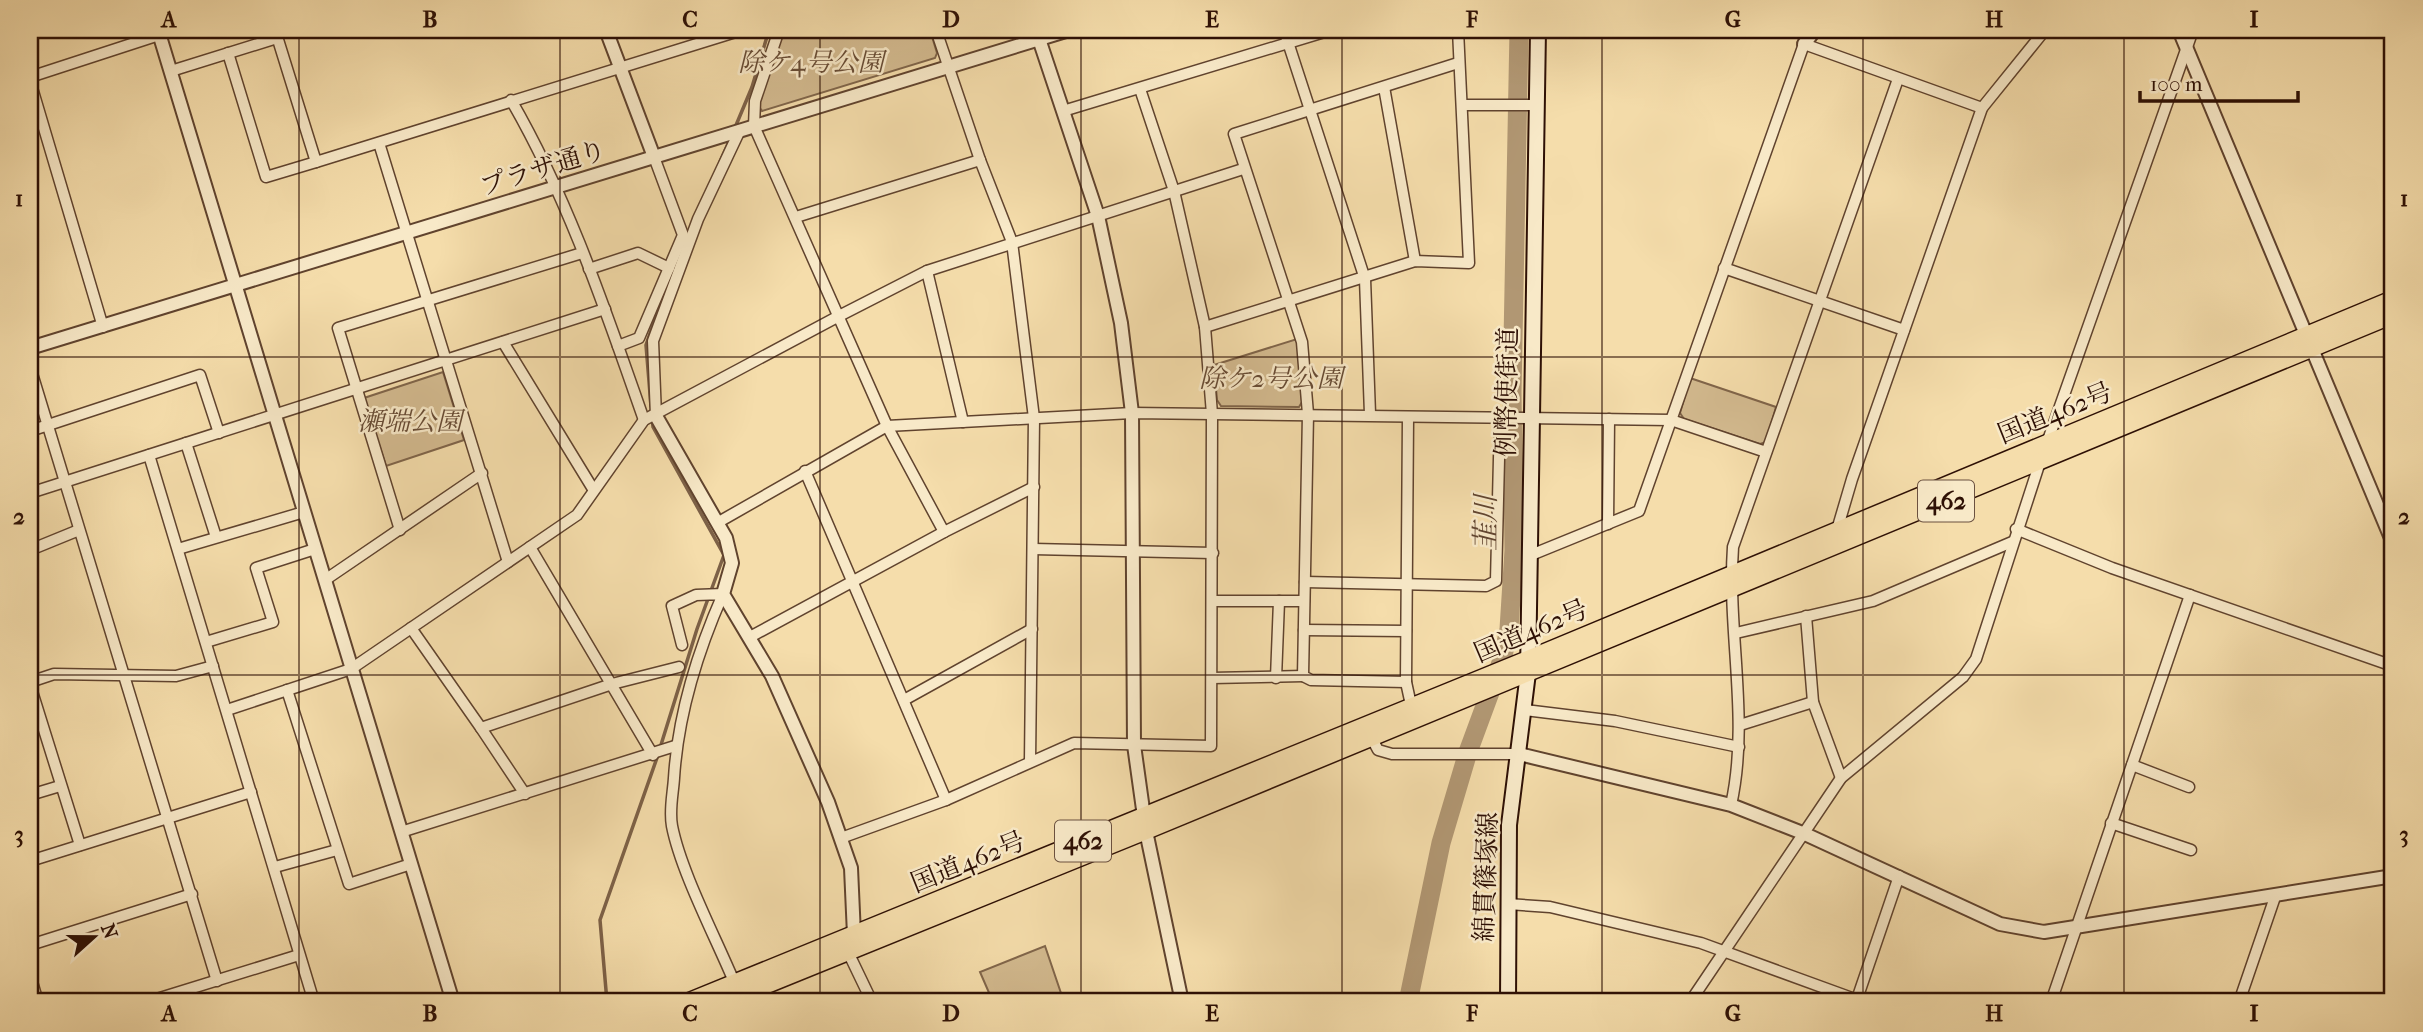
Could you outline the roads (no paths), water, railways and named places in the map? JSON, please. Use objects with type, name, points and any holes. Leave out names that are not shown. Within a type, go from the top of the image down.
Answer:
[{"type":"highway","name":"国道462号","points":[[736,996],[854,935],[1411,705],[1477,686],[1498,684],[1528,666],[1730,581],[2040,462],[2309,342],[2393,299]]},
{"type":"highway","name":"国道462号","points":[[1730,581],[1837,530],[2047,443],[2309,342],[2393,315]]},
{"type":"highway","name":"国道462号","points":[[687,1002],[736,996],[848,952],[1371,737],[1477,686],[1506,668],[1528,666]]},
{"type":"main road","name":"例幣使街道","points":[[1519,754],[1528,666],[1531,555],[1530,418],[1538,30]]},
{"type":"main road","name":"綿貫篠塚線","points":[[1508,1002],[1509,825],[1519,754]]},
{"type":"street","points":[[606,30],[683,235],[639,338],[618,346]]},
{"type":"street","points":[[228,53],[266,177],[742,30]]},
{"type":"street","points":[[779,30],[755,101],[754,126],[887,426],[943,532]]},
{"type":"street","points":[[936,30],[980,160],[1012,242],[1034,418],[1030,761]]},
{"type":"street","name":"プラザ通り","points":[[30,348],[948,66],[1037,34],[1069,30]]},
{"type":"street","points":[[1284,30],[1365,279],[1370,414]]},
{"type":"street","points":[[1063,111],[1331,30]]},
{"type":"street","points":[[1205,327],[1365,279],[1415,261],[1469,262],[1458,30]]},
{"type":"street","points":[[1531,555],[1639,511],[1804,44],[1815,30]]},
{"type":"street","points":[[1837,530],[1982,108],[2045,30]]},
{"type":"street","points":[[2179,30],[2188,45],[2393,542]]},
{"type":"street","points":[[2047,443],[2193,30]]},
{"type":"street","points":[[103,327],[30,79],[158,32],[453,1002]]},
{"type":"street","points":[[171,71],[276,34],[316,162]]},
{"type":"street","points":[[1037,34],[1098,216],[1121,323],[1132,413],[1134,745],[1146,814],[1146,831],[1182,1002]]},
{"type":"street","points":[[1804,44],[1982,108]]},
{"type":"street","points":[[1303,676],[1308,414],[1302,342],[1243,169],[1234,134],[1458,63]]},
{"type":"street","points":[[1731,805],[1740,725],[1736,633],[1730,581],[1733,547],[1898,79]]},
{"type":"street","points":[[1384,87],[1415,261]]},
{"type":"street","points":[[841,838],[946,800],[1074,744],[1212,746],[1212,414],[1205,327],[1174,191],[1140,89]]},
{"type":"street","points":[[511,100],[536,143],[650,418],[726,538],[732,563],[723,594],[701,644],[675,746],[672,826],[736,996]]},
{"type":"street","points":[[1463,105],[1535,105]]},
{"type":"street","points":[[650,418],[653,341],[698,219],[740,130]]},
{"type":"street","points":[[379,143],[508,562]]},
{"type":"street","points":[[796,217],[980,160]]},
{"type":"street","points":[[227,710],[351,669],[577,515],[593,489],[650,418],[839,316],[927,271],[1243,169]]},
{"type":"street","points":[[400,530],[338,328],[582,253]]},
{"type":"street","points":[[589,270],[638,253],[669,268]]},
{"type":"street","points":[[1724,268],[1904,330]]},
{"type":"street","points":[[927,271],[962,422]]},
{"type":"street","points":[[30,494],[605,309]]},
{"type":"street","points":[[503,342],[593,489]]},
{"type":"street","points":[[30,367],[217,981]]},
{"type":"street","points":[[30,430],[200,375],[219,433]]},
{"type":"street","points":[[717,523],[887,426],[1132,413],[1671,420],[1766,452]]},
{"type":"street","points":[[1408,418],[1406,682],[1411,705]]},
{"type":"street","points":[[1305,582],[1486,586],[1496,581],[1500,418]]},
{"type":"street","points":[[1608,524],[1609,419]]},
{"type":"street","points":[[186,443],[216,537]]},
{"type":"street","points":[[149,455],[314,1002]]},
{"type":"street","points":[[1690,1002],[1722,951],[1842,778],[1963,677],[1976,659],[2016,529],[2040,462]]},
{"type":"street","points":[[806,471],[946,800]]},
{"type":"street","points":[[325,580],[482,473]]},
{"type":"street","points":[[750,637],[943,532],[1034,487]]},
{"type":"street","points":[[178,549],[304,512]]},
{"type":"street","points":[[2016,529],[2190,595],[2393,666]]},
{"type":"street","points":[[30,550],[79,530]]},
{"type":"street","points":[[1736,633],[1872,601],[2012,542]]},
{"type":"street","points":[[530,547],[653,755]]},
{"type":"street","points":[[206,642],[273,622],[256,568],[315,549]]},
{"type":"street","points":[[1033,549],[1213,553]]},
{"type":"street","points":[[723,594],[772,676],[820,782],[851,868],[854,935]]},
{"type":"street","points":[[682,645],[672,606],[696,595],[723,594]]},
{"type":"street","points":[[2051,1002],[2190,595]]},
{"type":"street","points":[[1213,601],[1304,601]]},
{"type":"street","points":[[1276,678],[1279,601]]},
{"type":"street","points":[[1806,616],[1813,702],[1842,778]]},
{"type":"street","points":[[411,628],[525,794]]},
{"type":"street","points":[[904,700],[1032,629]]},
{"type":"street","points":[[1304,630],[1406,631]]},
{"type":"street","points":[[80,845],[30,684],[54,674],[124,673],[176,676],[213,666]]},
{"type":"street","points":[[481,728],[612,684],[679,667]]},
{"type":"street","points":[[1212,678],[1303,676],[1311,680],[1406,682]]},
{"type":"street","points":[[288,690],[349,884],[411,864]]},
{"type":"street","points":[[1740,725],[1813,702]]},
{"type":"street","points":[[1525,710],[1615,721],[1739,747]]},
{"type":"street","points":[[1371,737],[1378,750],[1392,754],[1519,754],[1731,805],[1805,834],[2000,924],[2045,932],[2393,876]]},
{"type":"street","points":[[401,832],[675,746]]},
{"type":"street","points":[[2132,765],[2189,788]]},
{"type":"street","points":[[30,795],[60,786]]},
{"type":"street","points":[[30,861],[251,792]]},
{"type":"street","points":[[2111,823],[2191,850]]},
{"type":"street","points":[[275,867],[337,850]]},
{"type":"street","points":[[1508,904],[1550,907],[1701,943],[1858,1001],[1899,876]]},
{"type":"street","points":[[30,945],[192,894]]},
{"type":"street","points":[[2239,1002],[2275,897]]},
{"type":"street","points":[[848,952],[872,1002]]},
{"type":"street","points":[[147,1002],[299,955]]},
{"type":"street","points":[[30,975],[38,1002]]},
{"type":"waterway","points":[[734,130],[752,87],[769,30]]},
{"type":"waterway","name":"韮川","points":[[1408,1002],[1441,843],[1468,752],[1502,660],[1509,629],[1514,550],[1512,392],[1519,30]]},
{"type":"waterway","points":[[720,162],[731,137]]},
{"type":"waterway","points":[[651,406],[646,345],[668,281]]},
{"type":"waterway","points":[[652,418],[653,427],[724,555],[697,629],[660,748]]},
{"type":"waterway","points":[[607,1002],[600,920],[658,755]]},
{"type":"park label","name":"除ケ4号公園","points":[[811,62]]},
{"type":"park label","name":"除ケ2号公園","points":[[1271,378]]},
{"type":"park label","name":"瀬端公園","points":[[410,421]]}]
